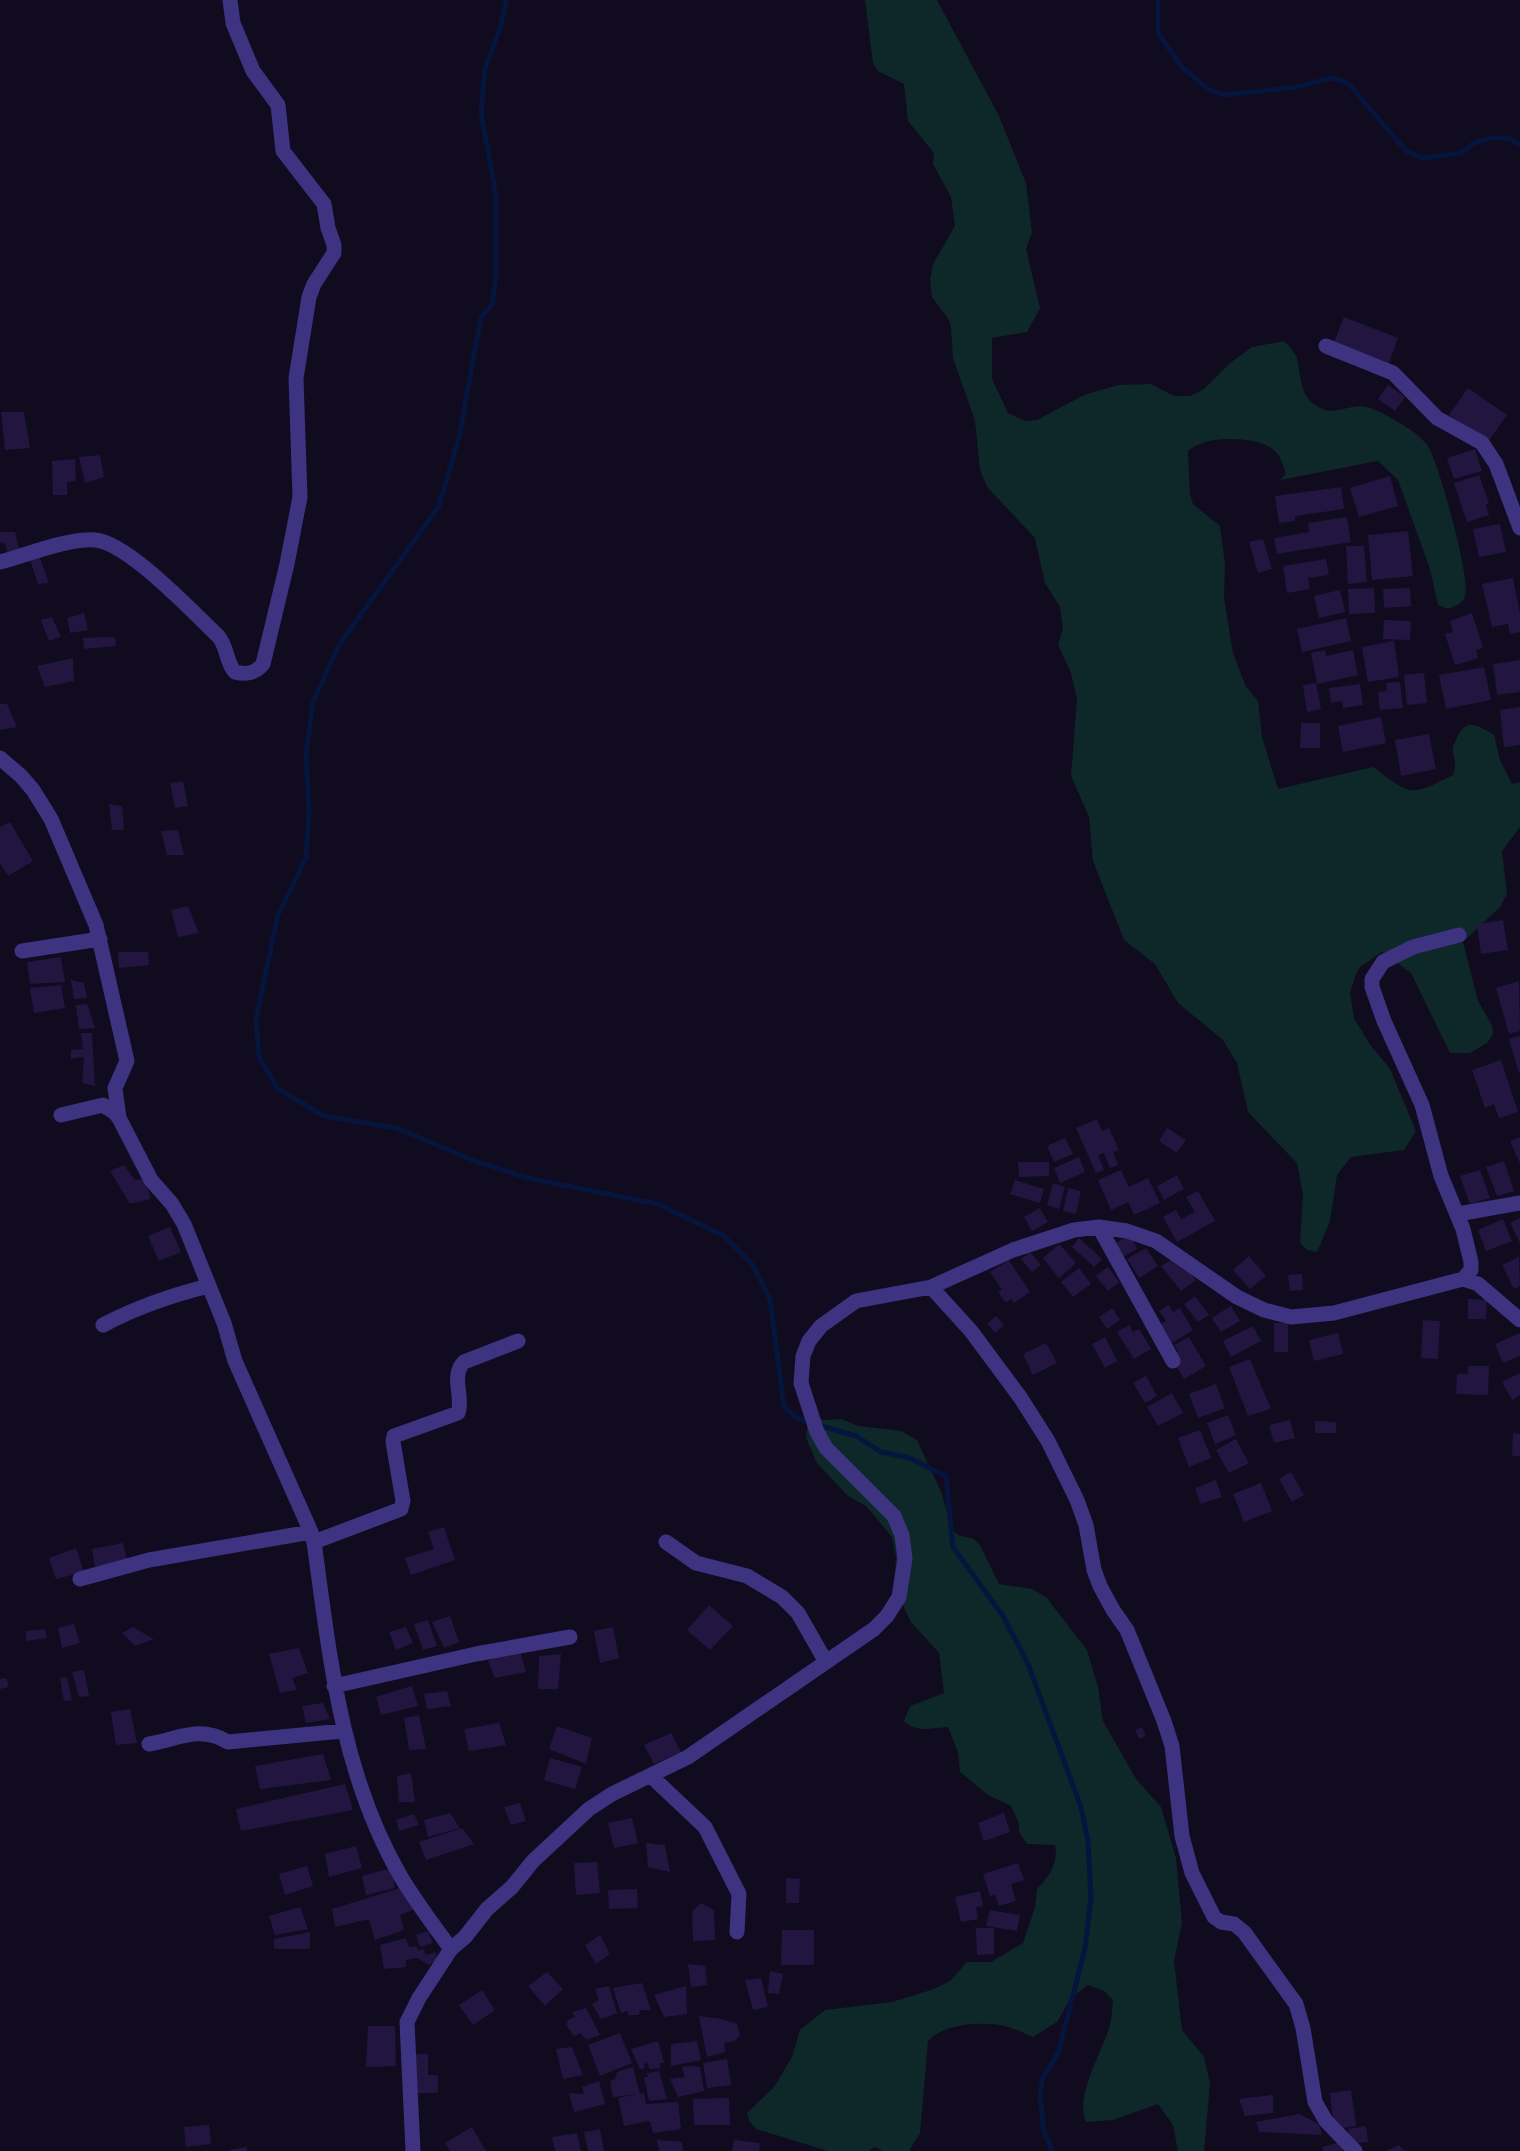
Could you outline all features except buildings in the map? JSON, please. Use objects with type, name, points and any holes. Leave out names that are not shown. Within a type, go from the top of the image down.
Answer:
[{"type":"street","points":[[0,562],[73,542],[97,540],[108,542],[135,560],[218,636],[225,645],[230,666],[235,672],[251,673],[263,664],[300,492],[296,378],[309,297],[314,284],[334,254],[335,248],[328,228],[324,204],[284,151],[278,105],[253,72],[233,23],[230,0]]},
{"type":"street","points":[[1326,346],[1393,373],[1437,418],[1482,442],[1496,464],[1520,528]]},
{"type":"street","points":[[0,758],[33,790],[51,819],[96,925],[127,1061],[115,1088],[119,1118]]},
{"type":"street","points":[[1459,935],[1413,947],[1383,962],[1372,979],[1372,987],[1384,1021],[1422,1105],[1441,1176],[1458,1214],[1472,1262],[1471,1270],[1463,1279]]},
{"type":"street","points":[[22,951],[100,939]]},
{"type":"street","points":[[61,1115],[103,1105],[116,1113],[152,1180],[172,1204],[184,1224],[224,1323],[235,1361],[312,1537],[334,1686],[343,1731],[362,1789],[378,1831],[396,1868],[451,1949]]},
{"type":"street","points":[[1458,1214],[1520,1203]]},
{"type":"street","points":[[1099,1227],[1173,1361]]},
{"type":"street","points":[[413,2151],[407,2022],[419,1998],[451,1949],[465,1937],[487,1909],[512,1887],[539,1855],[589,1809],[612,1794],[688,1757],[874,1629],[887,1616],[899,1597],[905,1558],[902,1535],[894,1516],[826,1448],[817,1432],[801,1383],[803,1356],[809,1341],[821,1326],[856,1301],[931,1287],[972,1267],[1033,1243],[1074,1230],[1099,1227],[1127,1231],[1156,1241],[1237,1297],[1264,1310],[1291,1317],[1334,1313],[1463,1279],[1478,1284],[1520,1320]]},
{"type":"street","points":[[103,1324],[131,1310],[210,1286]]},
{"type":"street","points":[[931,1287],[971,1331],[1020,1397],[1048,1441],[1077,1500],[1086,1525],[1094,1570],[1100,1586],[1136,1649],[1172,1746],[1182,1836],[1192,1873],[1214,1917],[1218,1921],[1234,1924],[1244,1932],[1296,2004],[1304,2028],[1315,2102],[1326,2121],[1355,2151]]},
{"type":"street","points":[[80,1580],[149,1560],[312,1537],[401,1509],[403,1501],[394,1437],[458,1413],[460,1407],[457,1374],[460,1365],[518,1341]]},
{"type":"street","points":[[666,1542],[696,1563],[747,1576],[782,1597],[798,1613],[826,1662]]},
{"type":"street","points":[[334,1686],[476,1654],[570,1637]]},
{"type":"street","points":[[149,1744],[198,1732],[214,1734],[228,1742],[343,1731]]},
{"type":"street","points":[[651,1776],[705,1827],[739,1894],[737,1932]]},
{"type":"green space","points":[[865,0],[937,0],[999,116],[1026,183],[1032,232],[1026,249],[1040,308],[1027,332],[992,338],[992,379],[1008,413],[1025,421],[1037,420],[1084,395],[1118,385],[1151,384],[1174,396],[1190,396],[1204,389],[1230,363],[1252,347],[1284,341],[1295,354],[1306,396],[1315,405],[1329,411],[1360,406],[1377,411],[1417,434],[1428,446],[1433,457],[1453,521],[1466,585],[1462,601],[1448,609],[1438,605],[1430,569],[1398,480],[1378,461],[1280,480],[1286,474],[1280,457],[1270,447],[1261,443],[1240,439],[1208,441],[1188,451],[1190,494],[1193,504],[1220,526],[1225,564],[1224,598],[1233,653],[1246,687],[1258,701],[1262,737],[1278,789],[1373,767],[1404,788],[1419,790],[1453,775],[1455,767],[1453,747],[1463,729],[1471,725],[1494,735],[1500,760],[1512,784],[1520,782],[1520,827],[1502,851],[1507,894],[1500,907],[1463,942],[1478,1001],[1492,1025],[1493,1034],[1487,1043],[1470,1053],[1450,1053],[1411,973],[1382,952],[1360,967],[1350,993],[1354,1018],[1369,1043],[1390,1069],[1416,1131],[1404,1150],[1351,1157],[1337,1175],[1330,1221],[1317,1252],[1307,1250],[1300,1243],[1303,1195],[1297,1163],[1248,1112],[1237,1063],[1223,1040],[1178,1003],[1155,964],[1124,940],[1093,861],[1089,817],[1071,776],[1077,699],[1071,673],[1058,645],[1063,628],[1060,607],[1045,583],[1035,538],[987,487],[980,470],[975,421],[953,358],[949,320],[932,297],[930,279],[933,264],[955,226],[951,197],[933,164],[934,153],[908,121],[904,84],[878,71],[873,64]]},
{"type":"green space","points":[[815,1417],[824,1420],[841,1419],[858,1426],[901,1431],[917,1440],[942,1494],[952,1530],[958,1535],[974,1539],[980,1545],[999,1584],[1032,1589],[1046,1597],[1087,1650],[1098,1687],[1103,1721],[1136,1779],[1161,1807],[1176,1858],[1182,1923],[1174,1961],[1182,2030],[1204,2057],[1210,2084],[1204,2151],[1178,2151],[1173,2125],[1158,2104],[1113,2120],[1086,2122],[1084,2100],[1086,2088],[1110,2025],[1113,2000],[1104,1991],[1088,1985],[1071,1998],[1057,2022],[1033,2037],[1005,2026],[975,2024],[944,2030],[928,2041],[920,2133],[909,2151],[883,2151],[874,2147],[869,2151],[828,2151],[756,2129],[750,2122],[747,2113],[774,2087],[792,2057],[800,2030],[825,2010],[892,2002],[934,1989],[950,1981],[967,1962],[991,1962],[1023,1943],[1035,1907],[1037,1889],[1049,1875],[1056,1852],[1055,1845],[1027,1844],[1019,1832],[1019,1823],[1011,1806],[988,1795],[960,1772],[958,1752],[948,1727],[919,1728],[908,1725],[904,1721],[910,1706],[944,1693],[939,1653],[911,1622],[894,1587],[896,1557],[892,1537],[866,1506],[848,1496],[817,1463],[806,1438],[808,1421]]},
{"type":"waterway","points":[[506,0],[501,25],[485,69],[481,113],[496,195],[496,277],[492,305],[481,317],[459,437],[439,506],[339,645],[313,702],[306,754],[309,812],[306,858],[278,915],[256,1019],[259,1057],[278,1089],[324,1116],[396,1128],[475,1161],[528,1178],[658,1204],[724,1236],[752,1264],[770,1299],[784,1407],[797,1418],[810,1422]]},
{"type":"waterway","points":[[1158,0],[1158,33],[1181,66],[1208,89],[1225,95],[1296,87],[1331,78],[1348,83],[1406,151],[1423,158],[1461,153],[1474,143],[1490,138],[1509,138],[1520,145]]},
{"type":"waterway","points":[[818,1425],[856,1436],[881,1452],[910,1458],[946,1476],[953,1547],[1003,1616],[1028,1664],[1081,1807],[1088,1841],[1091,1898],[1085,1948],[1059,2051],[1042,2080],[1040,2097],[1044,2132],[1052,2151]]}]
